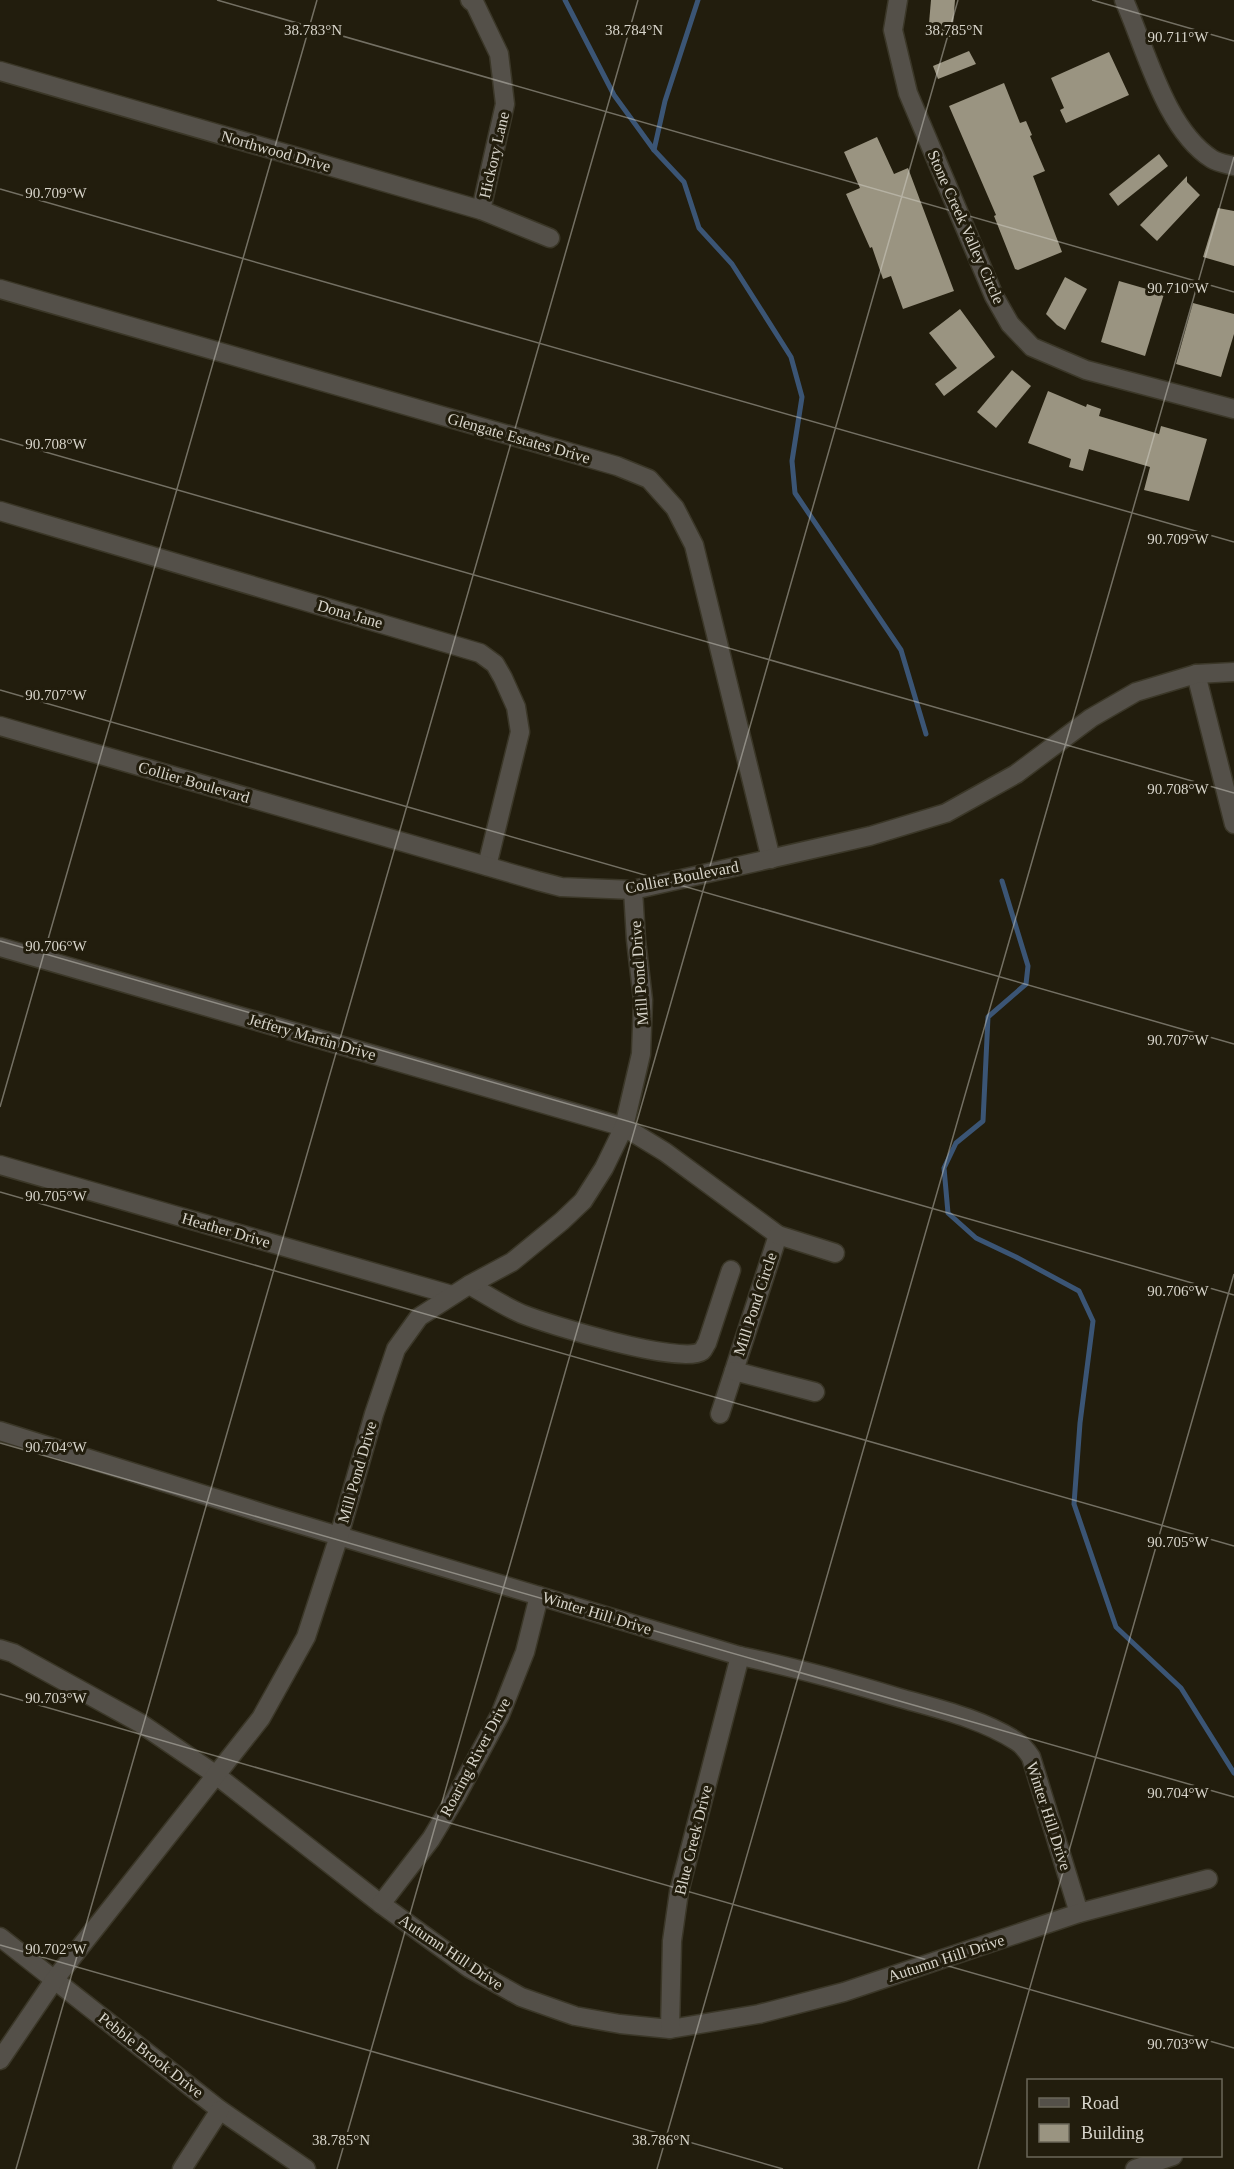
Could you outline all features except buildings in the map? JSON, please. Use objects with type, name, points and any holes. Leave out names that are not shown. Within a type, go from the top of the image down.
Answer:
[{"type":"street","name":"Hickory Lane","points":[[470,0],[475,4],[499,54],[506,104],[481,210]]},
{"type":"street","name":"Stone Creek Valley Circle","points":[[898,0],[893,30],[908,93],[994,296],[1010,324],[1032,346],[1086,370],[1234,409]]},
{"type":"street","points":[[1124,0],[1171,114],[1189,138],[1213,160],[1234,166]]},
{"type":"street","name":"Northwood Drive","points":[[0,72],[481,210],[550,238]]},
{"type":"street","name":"Glengate Estates Drive","points":[[0,289],[617,466],[649,479],[675,508],[694,545],[771,859]]},
{"type":"street","name":"Dona Jane","points":[[0,511],[480,653],[495,664],[503,678],[516,706],[519,732],[487,866]]},
{"type":"street","name":"Collier Boulevard","points":[[0,726],[561,887],[633,890],[870,836],[946,813],[1016,774],[1091,718],[1136,692],[1196,674],[1234,672]]},
{"type":"street","points":[[1196,674],[1234,824]]},
{"type":"street","name":"Mill Pond Drive","points":[[0,2060],[55,1979],[261,1718],[306,1637],[339,1536],[374,1414],[396,1350],[419,1317],[452,1295],[526,1253],[583,1201],[604,1168],[624,1127],[641,1054],[643,1000],[633,890]]},
{"type":"street","name":"Jeffery Martin Drive","points":[[0,947],[624,1127]]},
{"type":"street","name":"Mill Pond Circle","points":[[624,1127],[665,1152],[777,1234],[720,1414]]},
{"type":"street","name":"Heather Drive","points":[[0,1165],[452,1295]]},
{"type":"street","points":[[777,1234],[835,1253]]},
{"type":"street","points":[[469,1285],[521,1313],[567,1329],[625,1346],[690,1355],[702,1351],[707,1343],[731,1270]]},
{"type":"street","points":[[734,1371],[815,1392]]},
{"type":"street","name":"Winter Hill Drive","points":[[0,1431],[339,1536],[740,1656],[784,1664],[945,1711],[1016,1741],[1024,1747],[1036,1767],[1079,1913]]},
{"type":"street","name":"Roaring River Drive","points":[[381,1904],[430,1839],[456,1797],[500,1715],[525,1652],[539,1596]]},
{"type":"street","name":"Autumn Hill Drive","points":[[0,1649],[13,1653],[140,1723],[216,1775],[381,1904],[469,1968],[521,1997],[575,2016],[620,2024],[670,2029],[759,2014],[844,1992],[1079,1913],[1208,1879]]},
{"type":"street","name":"Blue Creek Drive","points":[[670,2029],[672,1941],[679,1892],[740,1656]]},
{"type":"street","name":"Pebble Brook Drive","points":[[0,1937],[220,2110],[306,2169]]},
{"type":"street","points":[[182,2169],[220,2110]]},
{"type":"street","points":[[1135,2169],[1170,2157]]},
{"type":"waterway","points":[[565,0],[614,95],[654,150],[684,182],[699,228],[732,264],[791,357],[802,397],[792,461],[795,493],[901,650],[926,734]]},
{"type":"waterway","points":[[654,150],[665,101],[698,0]]},
{"type":"waterway","points":[[1002,881],[1028,966],[1026,984],[988,1017],[983,1121],[956,1143],[944,1168],[948,1213],[976,1238],[1079,1291],[1093,1321],[1080,1423],[1074,1504],[1116,1627],[1181,1688],[1234,1773]]}]
